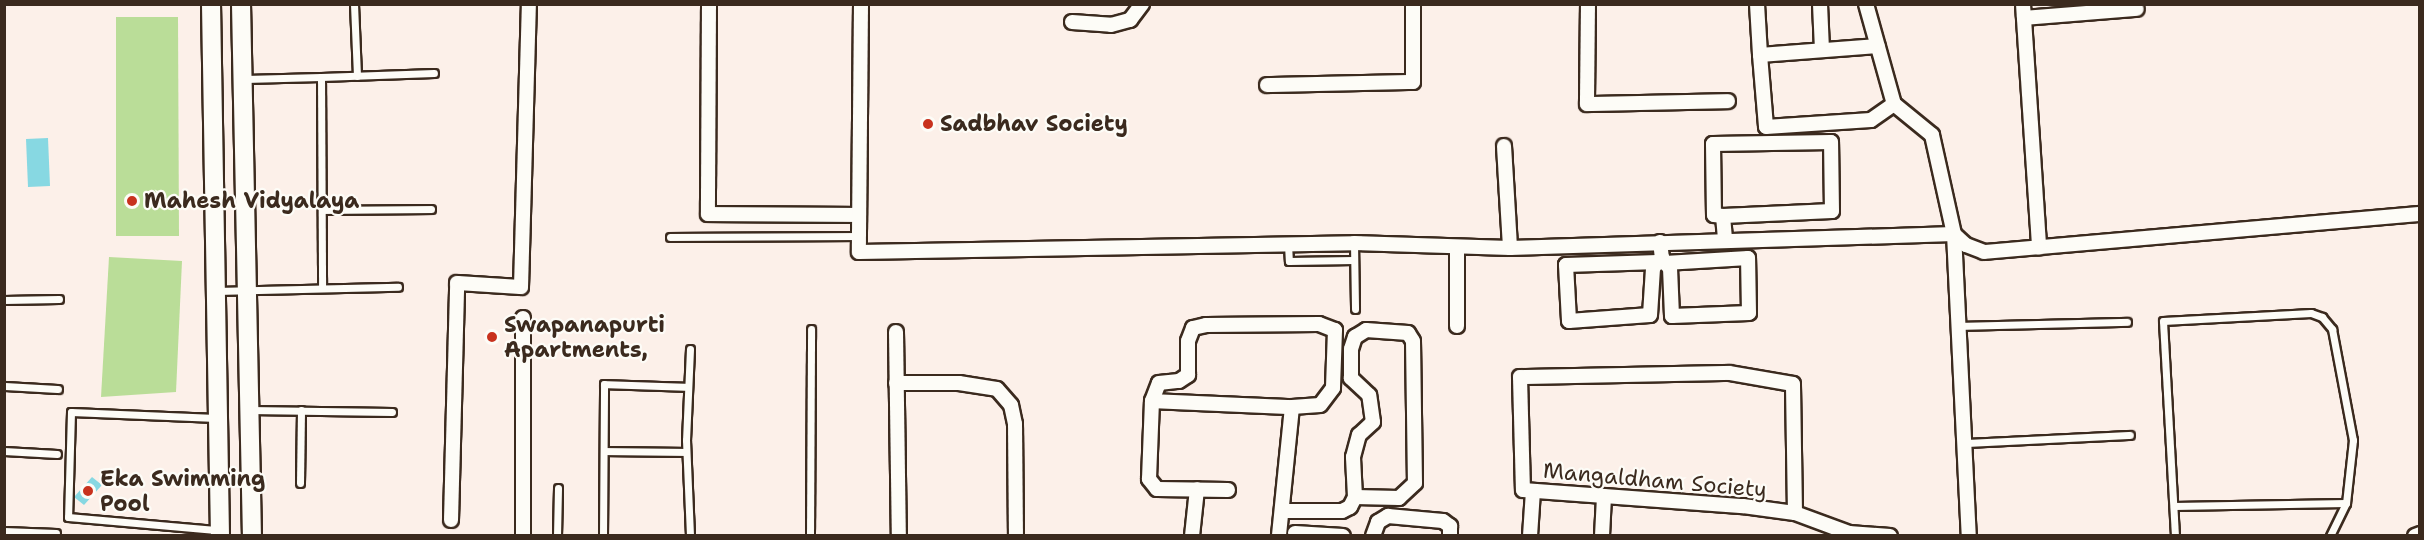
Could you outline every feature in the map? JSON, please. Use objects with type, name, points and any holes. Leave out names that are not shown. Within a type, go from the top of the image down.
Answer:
[{"type":"street","points":[[211,4],[220,533]]},
{"type":"street","points":[[241,4],[252,536]]},
{"type":"street","points":[[451,520],[457,283],[521,287],[530,4]]},
{"type":"street","points":[[709,4],[708,214],[857,215]]},
{"type":"street","points":[[861,4],[857,215],[859,252],[1354,243],[1510,248],[1725,239],[1954,234],[1966,245],[1984,252],[2420,214]]},
{"type":"street","points":[[1072,22],[1111,25],[1130,20],[1142,4]]},
{"type":"street","points":[[1267,85],[1413,82],[1413,4]]},
{"type":"street","points":[[1588,4],[1587,104],[1728,102]]},
{"type":"street","points":[[1757,4],[1766,127],[1871,120],[1894,104]]},
{"type":"street","points":[[1820,4],[1822,51]]},
{"type":"street","points":[[1866,4],[1894,104],[1932,135],[1954,234],[1969,536]]},
{"type":"street","points":[[2039,247],[2024,11],[2137,9]]},
{"type":"street","points":[[1760,55],[1878,46]]},
{"type":"street","points":[[1832,142],[1832,211],[1723,216],[1714,215],[1713,144],[1832,142]]},
{"type":"street","points":[[1504,146],[1510,248]]},
{"type":"street","points":[[1723,216],[1725,239]]},
{"type":"street","points":[[1660,242],[1662,261],[1670,268],[1672,316],[1749,313],[1748,258],[1662,261],[1566,265],[1569,321],[1650,315],[1653,268],[1662,261]]},
{"type":"street","points":[[1457,248],[1457,326]]},
{"type":"street","points":[[523,318],[524,536]]},
{"type":"street","points":[[1152,401],[1292,407],[1320,405],[1333,388],[1335,330],[1319,324],[1206,325],[1193,328],[1188,341],[1188,375],[1179,381],[1159,383],[1152,401],[1148,465],[1151,485],[1181,492],[1197,489],[1228,490]]},
{"type":"street","points":[[1283,511],[1342,511],[1350,507],[1355,497],[1353,457],[1359,435],[1373,422],[1369,395],[1351,378],[1353,343],[1366,330],[1408,333],[1413,341],[1415,483],[1399,498],[1355,497]]},
{"type":"street","points":[[896,332],[899,536]]},
{"type":"street","name":"Mangaldham Society","points":[[1795,513],[1793,384],[1729,373],[1520,377],[1523,490],[1795,513],[1849,533],[1890,536]]},
{"type":"street","points":[[896,383],[959,383],[988,388],[997,390],[1011,405],[1016,424],[1016,536]]},
{"type":"street","points":[[1279,536],[1292,407]]},
{"type":"street","points":[[1192,536],[1197,489]]},
{"type":"street","points":[[1533,490],[1530,535],[1539,536]]},
{"type":"street","points":[[1602,536],[1604,496]]},
{"type":"street","points":[[1373,536],[1378,522],[1388,516],[1443,521],[1450,526],[1450,536]]},
{"type":"street","points":[[1295,533],[1343,536]]},
{"type":"lane","points":[[354,4],[357,76]]},
{"type":"lane","points":[[243,79],[434,73]]},
{"type":"lane","points":[[321,77],[322,287]]},
{"type":"lane","points":[[322,210],[431,209]]},
{"type":"lane","points":[[670,237],[858,236]]},
{"type":"lane","points":[[1354,243],[1355,309]]},
{"type":"lane","points":[[1288,244],[1289,261],[1354,260]]},
{"type":"lane","points":[[216,291],[398,287]]},
{"type":"lane","points":[[4,300],[59,299]]},
{"type":"lane","points":[[2175,536],[2163,321],[2311,313],[2322,317],[2332,329],[2340,360],[2353,440],[2346,503],[2330,536]]},
{"type":"lane","points":[[1960,326],[2127,322]]},
{"type":"lane","points":[[810,536],[812,329]]},
{"type":"lane","points":[[690,349],[686,452],[690,536]]},
{"type":"lane","points":[[603,536],[604,384],[688,387]]},
{"type":"lane","points":[[4,386],[58,389]]},
{"type":"lane","points":[[249,410],[392,412]]},
{"type":"lane","points":[[300,483],[302,411]]},
{"type":"lane","points":[[218,418],[71,412],[68,517],[220,533]]},
{"type":"lane","points":[[1965,443],[2130,435]]},
{"type":"lane","points":[[4,451],[57,454]]},
{"type":"lane","points":[[604,451],[686,452]]},
{"type":"lane","points":[[557,536],[558,488]]},
{"type":"lane","points":[[2174,506],[2346,503]]},
{"type":"lane","points":[[4,531],[56,533]]},
{"type":"green space","points":[[116,17],[178,17],[179,236],[116,236]]},
{"type":"green space","points":[[109,257],[182,261],[176,392],[101,397]]},
{"type":"water","points":[[48,138],[50,186],[28,187],[26,139]]},
{"type":"water","name":"Eka Swimming Pool","points":[[92,477],[102,485],[84,505],[74,497]]},
{"type":"place","name":"Sadbhav Society","points":[[928,124]]},
{"type":"place","name":"Mahesh Vidyalaya","points":[[132,201]]},
{"type":"place","name":"Swapanapurti Apartments,","points":[[492,337]]},
{"type":"place","name":"Eka Swimming Pool","points":[[88,491]]}]
